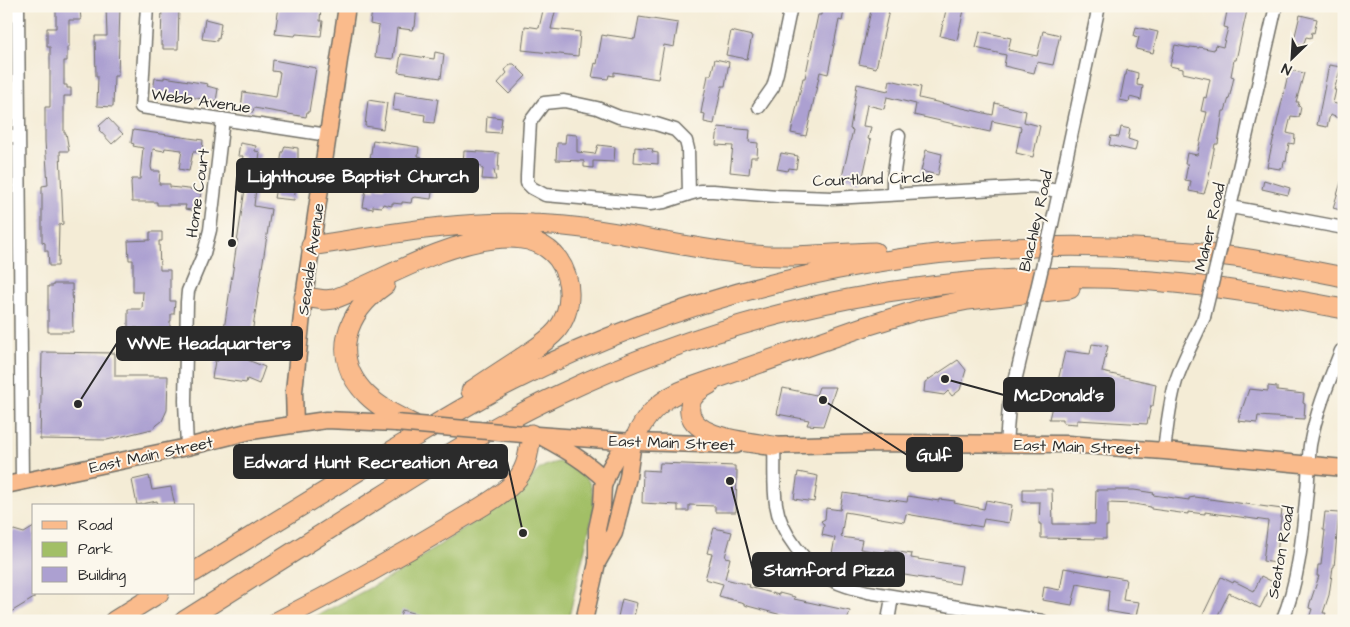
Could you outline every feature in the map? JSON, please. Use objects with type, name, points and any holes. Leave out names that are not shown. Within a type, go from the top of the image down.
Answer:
[{"type":"highway","points":[[312,246],[459,226],[524,223],[598,230],[710,250],[758,256],[874,252],[946,252]]},
{"type":"highway","points":[[276,521],[540,344],[558,328],[568,307],[569,285],[562,265],[554,254],[544,246],[533,241],[508,237],[459,246],[334,300],[304,297]]},
{"type":"highway","points":[[195,571],[472,403],[546,365],[623,331],[702,303],[782,280],[864,263],[946,252],[1063,246],[1154,249],[1237,257],[1344,277]]},
{"type":"highway","points":[[404,424],[374,401],[361,388],[351,373],[346,346],[349,326],[364,302],[379,289],[424,260]]},
{"type":"highway","points":[[184,621],[326,530],[485,433],[556,396],[669,348],[786,312],[855,298],[971,282],[1085,278],[1150,281],[1232,290],[1344,309]]},
{"type":"highway","points":[[633,442],[650,412],[668,397],[689,388],[895,317],[944,304],[989,297],[1150,281]]},
{"type":"highway","points":[[771,360],[722,379],[700,390],[691,400],[689,407],[693,421],[703,430],[721,436],[774,446]]},
{"type":"highway","points":[[278,621],[413,547],[505,490],[517,479],[526,465],[531,434]]},
{"type":"highway","points":[[114,621],[157,594]]},
{"type":"main road","name":"Seaside Avenue","points":[[295,424],[294,391],[304,297],[347,6]]},
{"type":"main road","name":"East Main Street","points":[[14,483],[187,447],[251,431],[326,420],[404,424],[633,442],[774,446],[883,443],[1068,444],[1344,468]]},
{"type":"main road","points":[[531,434],[579,458],[605,480]]},
{"type":"main road","points":[[584,621],[597,563],[597,529],[605,480],[618,454],[633,442]]},
{"type":"main road","points":[[597,563],[614,533],[628,477],[633,442]]},
{"type":"main road","points":[[597,529],[614,533]]},
{"type":"street","points":[[14,483],[13,136],[18,6]]},
{"type":"street","name":"Webb Avenue","points":[[147,6],[141,107],[328,135]]},
{"type":"street","points":[[759,107],[773,87],[791,6]]},
{"type":"street","name":"Blachley Road","points":[[1006,443],[1009,406],[1100,6]]},
{"type":"street","name":"Maher Road","points":[[1164,451],[1175,382],[1204,318],[1276,6]]},
{"type":"street","name":"Courtland Circle","points":[[689,194],[688,149],[686,141],[681,135],[667,127],[619,117],[597,108],[564,100],[544,103],[530,122],[527,183],[537,192],[545,195],[650,204],[664,202],[700,191],[833,198],[1033,187],[1059,191]]},
{"type":"street","name":"Home Court","points":[[187,447],[185,401],[188,291],[204,253],[210,230],[223,119]]},
{"type":"street","points":[[893,194],[893,179],[899,136]]},
{"type":"street","points":[[1231,207],[1344,228]]},
{"type":"street","name":"Seaton Road","points":[[1282,621],[1296,575],[1308,488],[1310,447],[1315,425],[1341,351]]},
{"type":"street","points":[[774,446],[776,505],[780,519],[801,553],[815,568],[839,583],[868,592],[1042,621]]},
{"type":"street","points":[[888,621],[892,597]]},
{"type":"green space","points":[[558,462],[576,467],[583,473],[591,487],[594,505],[568,621],[307,621],[400,572],[516,493],[544,466]]},
{"type":"building","points":[[56,6],[78,6],[81,20],[69,20],[69,47],[67,47],[67,61],[64,61],[64,85],[67,85],[67,88],[71,88],[71,96],[64,96],[64,133],[66,133],[69,151],[60,151],[63,224],[59,225],[58,266],[49,266],[48,251],[45,251],[45,243],[42,242],[42,186],[48,185],[45,107],[50,107],[50,47],[47,47],[47,28],[56,28]]},
{"type":"building","points":[[106,6],[120,6],[118,76],[114,76],[113,107],[97,106],[98,76],[96,76],[95,36],[107,36]]},
{"type":"building","points":[[162,6],[179,6],[178,49],[163,49],[163,45],[161,45]]},
{"type":"building","points":[[279,6],[321,6],[320,21],[323,21],[321,36],[275,34]]},
{"type":"building","points":[[397,6],[417,6],[415,27],[412,30],[397,28],[393,59],[375,57],[379,26],[370,24],[372,11],[396,12]]},
{"type":"building","points":[[544,6],[556,8],[551,29],[580,32],[578,56],[522,50],[525,26],[539,28]]},
{"type":"building","points":[[822,6],[845,6],[842,21],[839,20],[828,74],[820,72],[806,136],[791,133],[818,15],[821,15]]},
{"type":"building","points":[[872,6],[890,6],[876,68],[859,64]]},
{"type":"building","points":[[947,6],[965,6],[957,40],[940,36]]},
{"type":"building","points":[[1228,6],[1248,6],[1236,60],[1234,60],[1231,76],[1234,77],[1230,95],[1225,111],[1223,111],[1218,144],[1215,144],[1204,194],[1189,191],[1191,181],[1185,180],[1188,164],[1185,164],[1187,153],[1197,155],[1207,112],[1201,111],[1210,79],[1183,73],[1183,69],[1170,66],[1175,45],[1214,50],[1215,45],[1223,47],[1228,28],[1224,27]]},
{"type":"building","points":[[1300,15],[1317,19],[1314,33],[1312,32],[1311,38],[1306,37],[1303,46],[1293,44]]},
{"type":"building","points":[[639,17],[678,23],[674,47],[664,45],[658,79],[614,72],[614,76],[609,75],[608,79],[592,77],[595,63],[597,64],[602,35],[635,39]]},
{"type":"building","points":[[205,19],[221,23],[219,39],[217,38],[217,41],[202,39]]},
{"type":"building","points":[[1136,27],[1158,32],[1153,53],[1136,49],[1139,37],[1134,36]]},
{"type":"building","points":[[731,31],[752,36],[747,59],[726,55]]},
{"type":"building","points":[[980,31],[1011,38],[1008,50],[1037,56],[1043,31],[1060,35],[1053,65],[1037,62],[1034,73],[1004,66],[1006,55],[976,48]]},
{"type":"building","points":[[435,52],[444,54],[441,78],[398,72],[401,54],[434,59]]},
{"type":"building","points":[[715,59],[729,62],[725,86],[722,86],[714,124],[704,122],[705,114],[701,113],[708,75],[711,75]]},
{"type":"building","points":[[273,60],[316,68],[309,112],[307,112],[306,117],[254,108],[253,112],[241,110],[243,92],[276,97],[280,72],[272,71]]},
{"type":"building","points":[[510,64],[514,64],[526,76],[509,94],[498,83],[507,73],[505,70]]},
{"type":"building","points":[[1329,65],[1341,67],[1334,90],[1336,90],[1333,103],[1344,106],[1344,120],[1330,115],[1327,127],[1317,125]]},
{"type":"building","points":[[1127,70],[1138,73],[1137,85],[1143,86],[1141,100],[1130,97],[1129,102],[1120,100]]},
{"type":"building","points":[[1289,70],[1304,73],[1296,102],[1299,102],[1298,106],[1301,107],[1299,117],[1291,116],[1287,133],[1295,135],[1294,144],[1289,143],[1286,162],[1284,161],[1283,168],[1267,167]]},
{"type":"building","points":[[164,77],[208,84],[207,86],[218,89],[216,101],[190,97],[190,101],[177,99],[178,95],[153,91],[155,78],[164,79]]},
{"type":"building","points":[[890,80],[921,87],[919,98],[993,115],[995,103],[1026,111],[1024,122],[1040,126],[1033,157],[1016,153],[1021,127],[992,121],[990,132],[945,122],[914,115],[916,104],[887,97],[884,109],[867,105],[863,126],[871,127],[868,139],[871,140],[862,181],[842,177],[853,130],[850,129],[857,84],[888,91]]},
{"type":"building","points":[[395,92],[438,99],[434,123],[424,122],[425,115],[393,110]]},
{"type":"building","points":[[368,100],[387,103],[383,129],[365,126]]},
{"type":"building","points":[[487,116],[502,118],[500,133],[486,132]]},
{"type":"building","points":[[108,118],[123,134],[112,144],[99,130],[101,128],[99,126]]},
{"type":"building","points":[[718,127],[750,130],[749,142],[758,143],[757,157],[751,157],[749,174],[730,172],[733,146],[716,145]]},
{"type":"building","points":[[1121,127],[1130,129],[1128,139],[1137,142],[1135,151],[1109,145],[1111,136],[1119,137]]},
{"type":"building","points":[[133,130],[203,140],[202,152],[193,152],[189,171],[179,169],[182,150],[165,148],[164,151],[153,149],[151,167],[152,171],[160,171],[159,184],[170,184],[170,187],[197,190],[197,193],[201,193],[197,211],[185,209],[186,205],[157,205],[157,202],[132,202],[131,182],[132,179],[140,179],[143,148],[133,146],[134,144],[131,143]]},
{"type":"building","points":[[566,134],[577,135],[577,152],[595,154],[598,145],[615,147],[614,162],[593,161],[593,168],[584,167],[584,161],[556,160],[557,143],[565,143]]},
{"type":"building","points":[[373,140],[419,147],[418,156],[422,157],[421,159],[437,161],[431,199],[415,197],[412,198],[411,203],[392,203],[392,206],[383,204],[382,207],[373,206],[373,209],[363,207],[366,189],[375,190],[375,187],[385,188],[385,186],[394,187],[395,184],[408,185],[411,167],[370,159]]},
{"type":"building","points":[[240,143],[256,146],[255,151],[260,152],[259,160],[275,163],[270,190],[256,188],[254,206],[271,209],[248,360],[265,367],[259,384],[247,379],[246,383],[212,378],[215,361],[218,361],[220,356],[245,189],[238,188],[243,156],[238,156]]},
{"type":"building","points":[[285,146],[298,148],[298,159],[302,160],[300,168],[280,165]]},
{"type":"building","points":[[635,147],[653,149],[652,152],[658,153],[658,164],[634,162]]},
{"type":"building","points":[[926,150],[942,154],[938,175],[921,171]]},
{"type":"building","points":[[464,151],[499,153],[498,171],[494,170],[496,180],[482,179],[483,169],[481,166],[463,163]]},
{"type":"building","points":[[781,153],[798,156],[796,169],[789,168],[788,171],[777,169]]},
{"type":"building","points":[[1342,179],[1344,179],[1344,211],[1333,208]]},
{"type":"building","points":[[1264,180],[1290,188],[1288,195],[1262,189]]},
{"type":"building","points":[[277,183],[296,186],[294,200],[274,198]]},
{"type":"building","points":[[150,232],[162,232],[162,241],[159,241],[160,270],[170,270],[170,301],[175,301],[174,314],[171,314],[170,321],[170,342],[168,342],[168,345],[159,345],[159,347],[142,347],[142,337],[138,337],[138,328],[128,328],[128,309],[142,309],[143,292],[133,292],[133,260],[129,260],[128,241],[150,240]]},
{"type":"building","points":[[53,284],[72,284],[73,332],[48,332],[48,286],[53,286]]},
{"type":"building","points":[[1092,344],[1108,346],[1102,372],[1156,384],[1153,406],[1151,406],[1147,424],[1077,420],[1077,424],[1063,423],[1063,419],[1049,419],[1065,351],[1090,354]]},
{"type":"building","points":[[42,352],[115,353],[115,376],[168,376],[167,410],[162,421],[152,429],[107,440],[40,439]]},
{"type":"building","points":[[958,360],[966,370],[960,390],[952,396],[948,391],[944,395],[924,392],[925,382]]},
{"type":"building","points":[[1268,386],[1277,387],[1277,391],[1304,394],[1304,419],[1258,416],[1257,423],[1238,421],[1249,389],[1268,391]]},
{"type":"building","points":[[819,387],[836,387],[823,426],[807,425],[809,420],[777,414],[783,388],[816,395]]},
{"type":"building","points":[[660,463],[735,466],[735,470],[737,470],[736,512],[715,512],[715,506],[689,505],[689,511],[678,511],[678,505],[642,503],[643,470],[659,471]]},
{"type":"building","points":[[798,472],[818,476],[814,502],[794,499]]},
{"type":"building","points":[[149,476],[152,490],[171,487],[175,504],[158,504],[157,501],[137,504],[132,480]]},
{"type":"building","points":[[1023,489],[1052,489],[1053,524],[1095,524],[1096,490],[1134,490],[1154,493],[1153,495],[1189,500],[1189,498],[1195,497],[1282,509],[1276,563],[1263,561],[1268,521],[1205,512],[1205,514],[1188,512],[1188,514],[1151,509],[1151,507],[1134,504],[1108,503],[1106,539],[1041,538],[1041,524],[1039,524],[1040,502],[1023,502]]},
{"type":"building","points":[[843,493],[907,502],[908,496],[939,501],[939,499],[955,501],[954,503],[984,509],[986,500],[1012,505],[1009,523],[984,519],[982,527],[906,514],[904,522],[845,512],[841,537],[862,540],[860,549],[885,553],[886,550],[912,554],[911,558],[962,566],[959,584],[856,567],[858,560],[832,554],[835,538],[822,535],[824,525],[821,521],[825,519],[826,508],[840,510]]},
{"type":"building","points":[[1325,512],[1339,513],[1334,567],[1329,595],[1323,613],[1326,613],[1323,621],[1308,621],[1312,609],[1309,608],[1310,603],[1319,576],[1317,576],[1318,565],[1321,565]]},
{"type":"building","points":[[32,528],[32,594],[34,594],[34,598],[6,615],[6,535],[14,530],[24,533]]},
{"type":"building","points":[[714,528],[732,532],[725,557],[730,558],[725,579],[779,595],[779,593],[795,597],[794,599],[850,611],[847,621],[804,621],[744,605],[744,603],[719,596],[723,584],[705,579],[712,554],[707,553]]},
{"type":"building","points":[[1064,568],[1126,579],[1123,600],[1139,602],[1136,616],[1107,611],[1109,590],[1077,584],[1072,605],[1042,600],[1044,587],[1060,590]]},
{"type":"building","points":[[1261,576],[1273,582],[1260,608],[1229,593],[1215,621],[1200,621],[1221,577],[1254,591]]},
{"type":"building","points":[[622,599],[637,603],[633,621],[617,621]]},
{"type":"building","points":[[402,610],[430,618],[430,621],[399,621]]},
{"type":"place","name":"Lighthouse Baptist Church","points":[[232,243]]},
{"type":"place","name":"McDonald's","points":[[945,379]]},
{"type":"place","name":"Gulf","points":[[823,400]]},
{"type":"place","name":"WWE Headquarters","points":[[78,404]]},
{"type":"place","name":"Stamford Pizza","points":[[730,481]]},
{"type":"place","name":"Edward Hunt Recreation Area","points":[[523,533]]}]
